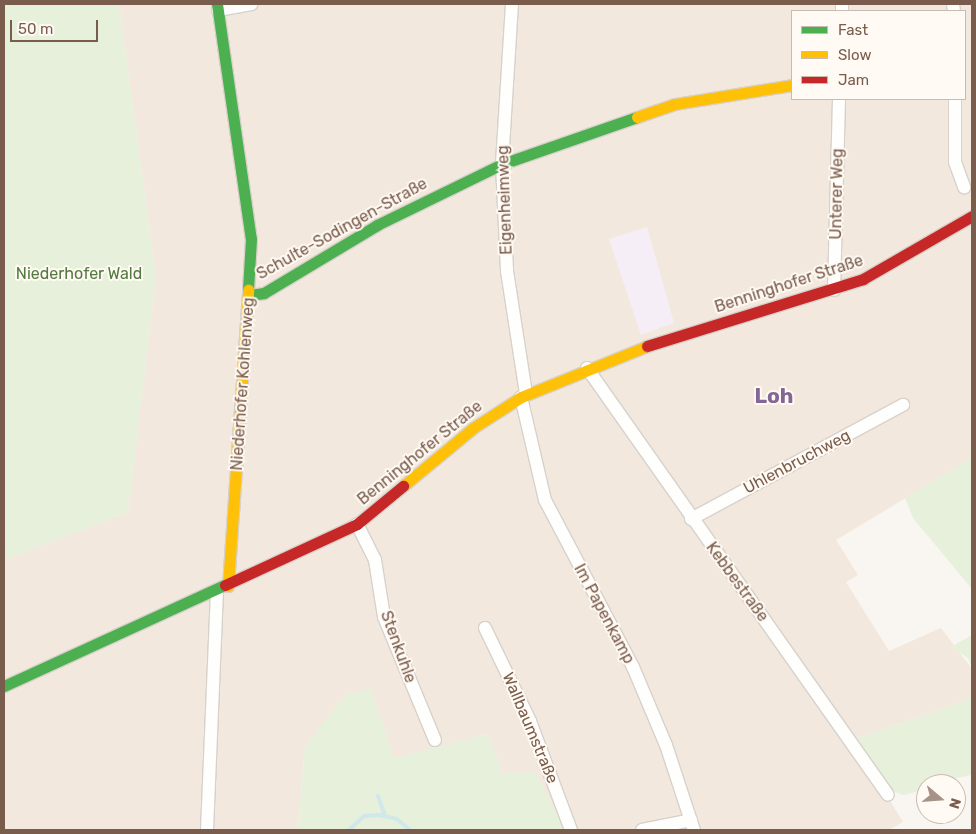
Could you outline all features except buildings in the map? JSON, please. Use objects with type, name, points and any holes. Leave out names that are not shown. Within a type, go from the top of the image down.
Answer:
[{"type":"street","points":[[218,7],[251,4]]},
{"type":"street","name":"Eigenheimweg","points":[[512,4],[502,164],[507,271],[524,395]]},
{"type":"street","name":"Niederhofer Kohlenweg","points":[[207,830],[222,588],[250,295],[250,222],[218,7]]},
{"type":"street","name":"Schulte-Sodingen-Straße","points":[[250,295],[264,293],[378,224],[502,164],[675,104],[791,85]]},
{"type":"street","name":"Unterer Weg","points":[[834,290],[839,100]]},
{"type":"street","points":[[954,100],[955,162],[964,187]]},
{"type":"street","name":"Benninghofer Straße","points":[[4,686],[222,588],[357,524],[473,428],[524,395],[587,368],[834,290],[892,265],[971,221]]},
{"type":"street","name":"Kebbestraße","points":[[587,368],[691,519],[888,795]]},
{"type":"street","name":"Im Papenkamp","points":[[524,395],[545,500],[614,627],[666,745],[692,825]]},
{"type":"street","name":"Uhlenbruchweg","points":[[691,519],[903,405]]},
{"type":"street","name":"Stenkuhle","points":[[357,524],[375,560],[384,617],[435,740]]},
{"type":"street","name":"Wallbaumstraße","points":[[485,628],[530,721],[571,830]]},
{"type":"street","points":[[642,830],[692,825]]},
{"type":"shaded area","points":[[119,4],[972,4],[972,458],[836,540],[858,575],[846,582],[889,651],[941,628],[972,669],[972,698],[853,740],[903,822],[889,830],[565,830],[502,773],[488,734],[394,759],[371,690],[305,745],[298,830],[4,830],[4,560],[128,512],[156,276]]},
{"type":"shaded area","points":[[647,227],[674,323],[641,335],[609,239]]},
{"type":"green space","name":"Niederhofer Wald","points":[[4,4],[119,4],[156,276],[128,512],[4,560]]},
{"type":"green space","points":[[972,458],[972,589],[913,518],[905,498]]},
{"type":"green space","points":[[972,635],[972,669],[968,658],[951,647]]},
{"type":"green space","points":[[371,689],[394,758],[489,734],[502,773],[535,772],[565,830],[298,830],[305,745],[347,694]]},
{"type":"green space","points":[[972,698],[972,775],[916,774],[916,792],[904,795],[889,790],[853,740]]},
{"type":"waterway","points":[[378,796],[385,816]]},
{"type":"waterway","points":[[349,830],[364,816],[380,815],[397,819],[410,830]]},
{"type":"traffic: fast","points":[[217,4],[251,239],[248,290]]},
{"type":"traffic: fast","points":[[250,295],[264,293],[377,225],[502,164],[637,117]]},
{"type":"traffic: fast","points":[[4,686],[225,585]]},
{"type":"traffic: slow","points":[[637,117],[675,104],[791,85]]},
{"type":"traffic: slow","points":[[228,586],[248,290]]},
{"type":"traffic: slow","points":[[403,486],[473,428],[521,397],[647,346]]},
{"type":"traffic: jam","points":[[647,346],[863,279],[972,216]]},
{"type":"traffic: jam","points":[[225,585],[357,524],[403,486]]},
{"type":"district","name":"Loh","points":[[774,396]]}]
